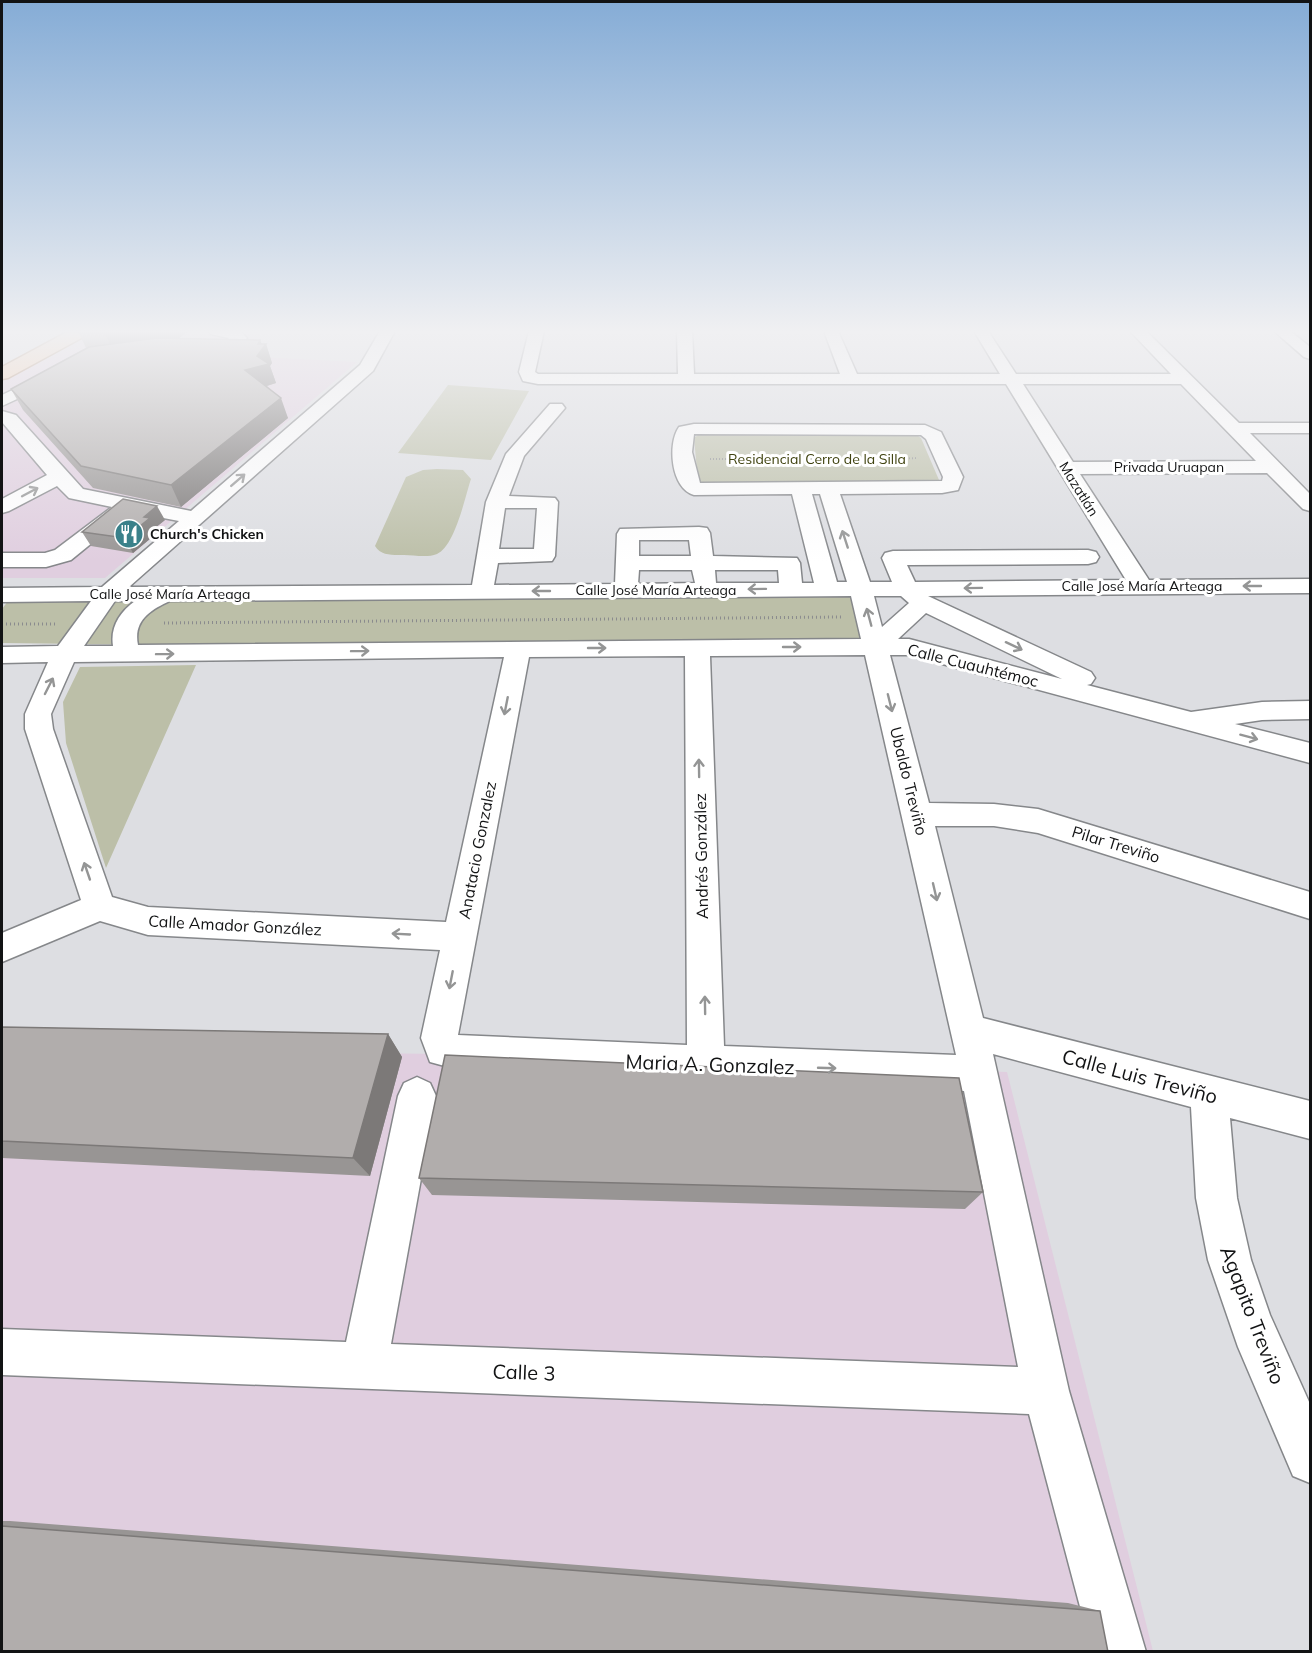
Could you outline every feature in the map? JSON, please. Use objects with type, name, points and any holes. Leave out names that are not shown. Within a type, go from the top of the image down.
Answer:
[{"type":"street","points":[[2,948],[99,907],[39,729],[38,714],[64,656],[108,594],[321,408]]},
{"type":"street","points":[[482,591],[496,502],[515,454],[556,408]]},
{"type":"street","name":"Mazatlán","points":[[1029,408],[1141,586]]},
{"type":"street","points":[[1216,408],[1311,505]]},
{"type":"street","points":[[2,416],[10,419],[76,494],[194,518]]},
{"type":"street","points":[[1236,428],[1311,428]]},
{"type":"street","points":[[694,429],[805,429],[925,430],[934,436],[953,477],[951,486],[818,490],[694,489],[685,478],[682,434],[694,429]]},
{"type":"street","name":"Privada Uruapan","points":[[1066,468],[1272,467]]},
{"type":"street","points":[[2,507],[59,477]]},
{"type":"street","points":[[818,490],[827,588]]},
{"type":"street","name":"Ubaldo Treviño","points":[[818,490],[861,589],[876,646],[979,1074],[1046,1391],[1119,1652]]},
{"type":"street","points":[[488,556],[543,556],[548,502],[496,502]]},
{"type":"street","points":[[2,560],[46,560],[63,555],[125,505]]},
{"type":"street","points":[[626,591],[628,534],[699,533],[705,590]]},
{"type":"street","points":[[1088,557],[893,558],[914,596],[1152,711]]},
{"type":"street","points":[[996,558],[1012,587]]},
{"type":"street","points":[[628,563],[789,563],[792,589]]},
{"type":"street","name":"Calle José María Arteaga","points":[[2,596],[827,588],[861,589],[914,596],[1012,587],[1311,586]]},
{"type":"street","points":[[128,654],[122,640],[127,623],[136,611],[166,594]]},
{"type":"street","points":[[876,646],[914,596]]},
{"type":"street","name":"Calle Cuauhtémoc","points":[[518,649],[876,646],[923,650],[1311,753]]},
{"type":"street","name":"Andrés González","points":[[697,648],[706,1064]]},
{"type":"street","points":[[2,655],[518,649]]},
{"type":"street","name":"Anatacio Gonzalez","points":[[443,1050],[439,1038],[518,649]]},
{"type":"street","points":[[1188,721],[1228,713],[1311,710]]},
{"type":"street","name":"Pilar Treviño","points":[[917,814],[994,815],[1038,821],[1311,905]]},
{"type":"street","name":"Calle Amador González","points":[[99,907],[148,921],[459,937]]},
{"type":"street","name":"Calle Luis Treviño","points":[[969,1031],[1311,1120]]},
{"type":"street","name":"Maria A. Gonzalez","points":[[443,1050],[463,1054],[979,1074]]},
{"type":"street","name":"Agapito Treviño","points":[[1209,1094],[1222,1231],[1259,1338],[1311,1459]]},
{"type":"street","points":[[364,1366],[417,1096]]},
{"type":"street","name":"Calle 3","points":[[2,1352],[1046,1391]]},
{"type":"path","points":[[805,429],[818,490]]},
{"type":"path","points":[[775,459],[853,459]]},
{"type":"path","points":[[127,623],[868,616]]},
{"type":"path","points":[[2,624],[87,623]]},
{"type":"shaded area","points":[[2,408],[303,408],[105,578],[2,578]]},
{"type":"shaded area","points":[[2,1049],[444,1054],[1007,1072],[1153,1651],[2,1652]]},
{"type":"green space","points":[[431,408],[520,408],[491,460],[398,453]]},
{"type":"green space","name":"Residencial Cerro de la Silla","points":[[705,434],[918,436],[921,438],[939,480],[938,482],[704,484],[698,481],[694,438]]},
{"type":"green space","points":[[423,470],[463,470],[471,479],[449,541],[437,554],[429,556],[392,555],[381,552],[375,546],[406,477]]},
{"type":"green space","points":[[850,593],[860,638],[168,645],[2,643],[2,609],[8,601]]},
{"type":"green space","points":[[196,665],[106,868],[66,743],[63,702],[80,667]]},
{"type":"building","points":[[28,408],[268,408],[171,485],[81,466]]},
{"type":"building","points":[[123,499],[157,506],[144,517],[150,518],[125,538],[82,532]]},
{"type":"building","points":[[2,1027],[388,1034],[353,1158],[2,1141]]},
{"type":"building","points":[[445,1055],[959,1078],[983,1192],[419,1178]]},
{"type":"building","points":[[2,1526],[1100,1611],[1108,1652],[2,1652]]},
{"type":"place","name":"Church's Chicken","points":[[129,534]]}]
